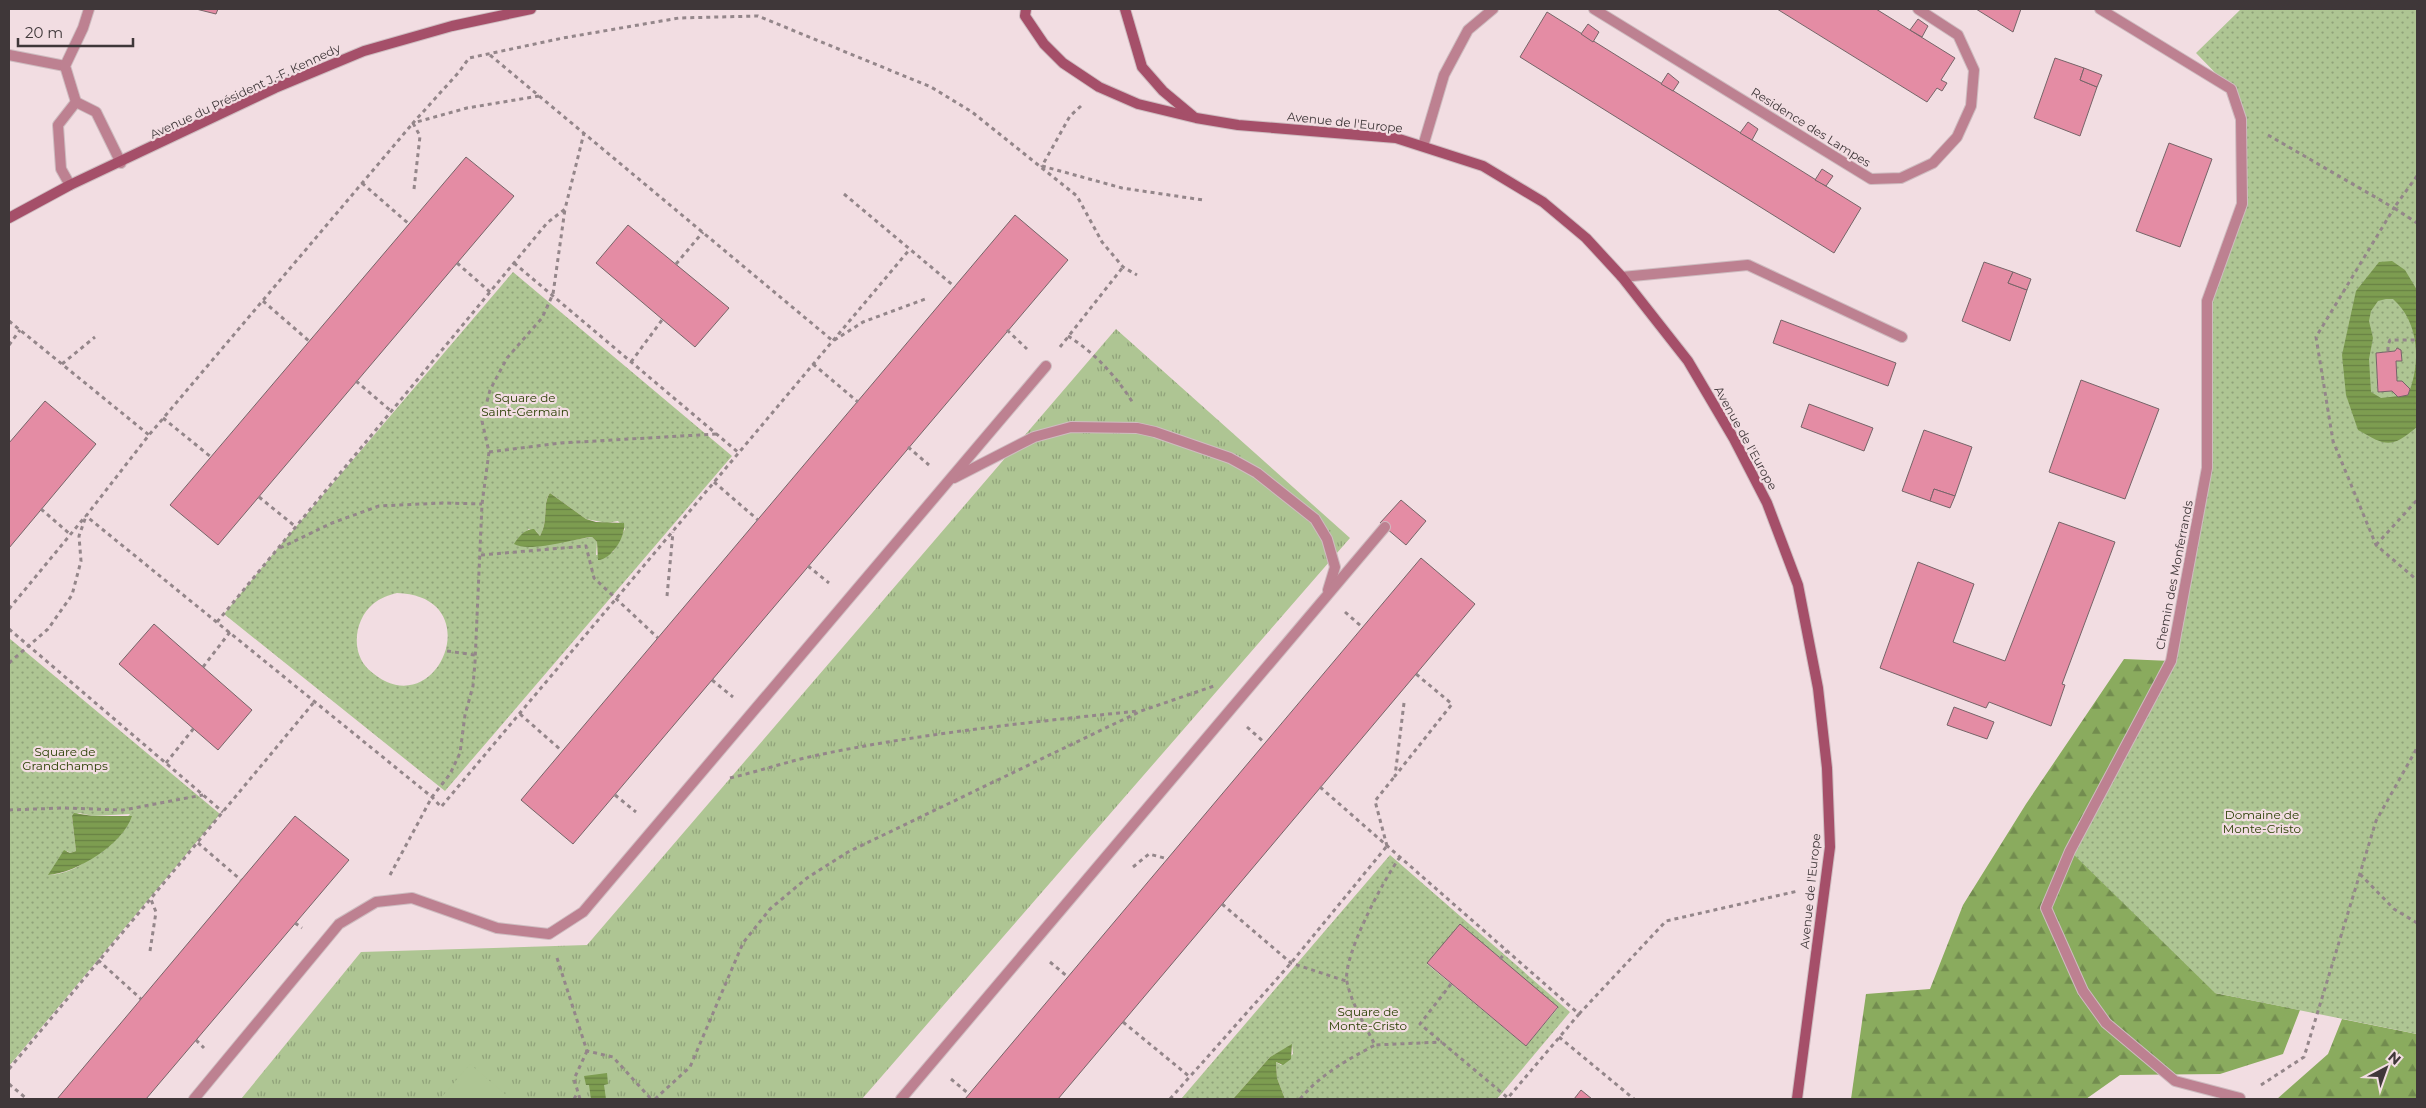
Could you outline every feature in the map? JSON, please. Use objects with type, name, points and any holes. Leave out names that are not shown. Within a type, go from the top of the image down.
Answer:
[{"type":"street","points":[[89,9],[84,28],[65,66],[76,102],[96,112],[120,163]]},
{"type":"street","name":"Avenue du Président J.-F. Kennedy","points":[[9,218],[70,186],[275,88],[364,51],[452,26],[531,9]]},
{"type":"street","name":"Avenue de l'Europe","points":[[1026,9],[1025,16],[1044,44],[1063,63],[1099,87],[1138,104],[1196,118],[1238,125],[1396,138],[1483,166],[1544,202],[1586,238],[1622,277],[1688,361],[1734,439],[1767,503],[1798,586],[1818,688],[1827,768],[1830,847],[1797,1099]]},
{"type":"street","name":"Avenue de l'Europe","points":[[1125,9],[1142,67],[1163,91],[1196,118]]},
{"type":"street","points":[[1424,146],[1444,75],[1468,30],[1492,9]]},
{"type":"street","name":"Residence des Lampes","points":[[1594,9],[1870,179],[1901,178],[1933,163],[1957,137],[1971,106],[1974,70],[1958,35],[1918,9]]},
{"type":"street","name":"Chemin des Monferrands","points":[[2100,9],[2231,89],[2241,120],[2242,204],[2207,301],[2207,468],[2171,661],[2070,851],[2046,908],[2084,990],[2106,1023],[2175,1080],[2240,1098]]},
{"type":"street","points":[[9,56],[65,66]]},
{"type":"street","points":[[70,186],[61,170],[58,125],[76,102]]},
{"type":"street","points":[[1622,277],[1748,265],[1902,337]]},
{"type":"street","points":[[194,1099],[339,924],[376,902],[412,898],[497,928],[549,934],[583,912],[1046,366]]},
{"type":"street","points":[[949,481],[1034,437],[1071,427],[1127,428],[1150,431],[1230,458],[1257,473],[1314,519],[1327,539],[1335,567],[1326,596]]},
{"type":"street","points":[[901,1099],[1262,670],[1385,527]]},
{"type":"path","points":[[9,609],[86,516],[163,418],[469,58],[563,38],[679,18],[758,16],[931,87],[972,112],[1042,166],[1077,196],[1102,242],[1123,266],[1137,275]]},
{"type":"path","points":[[489,54],[833,341]]},
{"type":"path","points":[[413,123],[468,108],[539,96]]},
{"type":"path","points":[[1042,166],[1070,116]]},
{"type":"path","points":[[2241,120],[2417,222]]},
{"type":"path","points":[[413,123],[420,136],[414,189]]},
{"type":"path","points":[[376,902],[432,796],[450,774],[460,753],[465,715],[473,686],[481,555],[482,504],[489,452],[482,421],[490,390],[507,358],[542,318],[553,294],[565,209],[584,134]]},
{"type":"path","points":[[1042,166],[1122,188],[1203,200]]},
{"type":"path","points":[[2417,176],[2394,208],[2316,337],[2334,441],[2376,545],[2417,580]]},
{"type":"path","points":[[362,184],[409,224]]},
{"type":"path","points":[[844,194],[955,287]]},
{"type":"path","points":[[217,622],[547,223],[565,209]]},
{"type":"path","points":[[676,264],[703,232]]},
{"type":"path","points":[[86,516],[432,796],[441,807],[910,249]]},
{"type":"path","points":[[514,263],[739,453]]},
{"type":"path","points":[[457,264],[490,292]]},
{"type":"path","points":[[1046,366],[1123,266]]},
{"type":"path","points":[[833,341],[863,322],[928,298]]},
{"type":"path","points":[[263,301],[309,341]]},
{"type":"path","points":[[631,362],[662,320]]},
{"type":"path","points":[[9,321],[149,435]]},
{"type":"path","points":[[9,345],[20,330]]},
{"type":"path","points":[[1068,336],[1086,348],[1124,388],[1150,431]]},
{"type":"path","points":[[62,364],[95,337]]},
{"type":"path","points":[[2388,351],[2390,340],[2417,340]]},
{"type":"path","points":[[814,364],[858,402]]},
{"type":"path","points":[[356,381],[391,412]]},
{"type":"path","points":[[163,418],[211,457]]},
{"type":"path","points":[[489,452],[561,443],[716,434]]},
{"type":"path","points":[[714,482],[758,520]]},
{"type":"path","points":[[259,497],[296,527]]},
{"type":"path","points":[[2376,545],[2417,500]]},
{"type":"path","points":[[277,549],[332,523],[379,506],[443,503],[482,504]]},
{"type":"path","points":[[42,509],[70,535]]},
{"type":"path","points":[[9,663],[48,629],[72,594],[81,561],[79,536],[86,516]]},
{"type":"path","points":[[667,596],[673,531]]},
{"type":"path","points":[[481,555],[586,546],[594,578],[658,638]]},
{"type":"path","points":[[9,629],[223,812]]},
{"type":"path","points":[[203,667],[230,632]]},
{"type":"path","points":[[447,652],[475,655]]},
{"type":"path","points":[[587,1051],[613,1057],[653,1099],[690,1066],[744,942],[770,910],[807,878],[848,852],[1140,710],[1262,670]]},
{"type":"path","points":[[1387,846],[1376,801],[1452,704],[1416,674]]},
{"type":"path","points":[[9,1069],[150,897],[198,843],[315,701]]},
{"type":"path","points":[[1395,776],[1404,702]]},
{"type":"path","points":[[690,784],[706,784],[818,755],[892,742],[1016,724],[1140,710]]},
{"type":"path","points":[[520,714],[562,751]]},
{"type":"path","points":[[166,763],[194,728]]},
{"type":"path","points":[[2240,1098],[2304,1057],[2376,821],[2417,748]]},
{"type":"path","points":[[1320,788],[1579,1014]]},
{"type":"path","points":[[9,810],[63,808],[123,810],[204,795]]},
{"type":"path","points":[[198,843],[241,880]]},
{"type":"path","points":[[1170,1099],[1291,963],[1387,846]]},
{"type":"path","points":[[1375,1045],[1355,1005],[1346,981],[1351,953],[1361,929],[1389,872],[1400,858]]},
{"type":"path","points":[[2360,874],[2394,909],[2417,923]]},
{"type":"path","points":[[1451,984],[1420,1024],[1507,1099],[1579,1014],[1666,921],[1799,891],[1825,889]]},
{"type":"path","points":[[150,897],[156,912],[150,951]]},
{"type":"path","points":[[1222,904],[1291,963],[1346,981]]},
{"type":"path","points":[[549,934],[587,1051],[574,1079],[580,1099]]},
{"type":"path","points":[[1500,959],[1507,951]]},
{"type":"path","points":[[98,960],[141,999]]},
{"type":"path","points":[[1123,1022],[1190,1077]]},
{"type":"path","points":[[1559,1037],[1634,1099]]},
{"type":"path","points":[[1300,1099],[1314,1082],[1342,1062],[1375,1045],[1442,1042]]},
{"type":"path","points":[[9,1084],[27,1099]]},
{"type":"path","points":[[574,1099],[579,1091]]},
{"type":"green space","name":"Domaine de Monte-Cristo","points":[[2241,9],[2417,9],[2417,1034],[2215,993],[2070,851],[2171,661],[2207,468],[2207,301],[2242,204],[2241,120],[2231,89],[2196,53]],"holes":[[[2396,348],[2401,350],[2396,361],[2397,381],[2402,381],[2410,389],[2408,395],[2398,397],[2392,391],[2378,392],[2376,353],[2395,351]]]},
{"type":"green space","name":"Square de Saint-Germain","points":[[513,272],[732,456],[445,791],[224,614]],"holes":[[[550,493],[586,519],[607,523],[618,521],[625,529],[613,552],[596,555],[597,542],[592,537],[554,543],[524,533],[529,529],[536,531],[540,536],[543,530],[546,502]],[[397,593],[426,600],[442,615],[448,635],[444,656],[432,673],[414,684],[392,684],[368,669],[362,662],[357,644],[359,626],[367,610],[379,600]]]},
{"type":"green space","points":[[1116,329],[1350,538],[862,1099],[241,1099],[361,952],[587,945]]},
{"type":"green space","name":"Square de Grandchamps","points":[[9,638],[220,814],[9,1066]],"holes":[[[79,813],[93,816],[130,814],[104,845],[85,862],[63,873],[49,875],[67,851],[70,853],[76,851],[72,816]]]},
{"type":"green space","points":[[2124,659],[2171,661],[2215,993],[2300,1010],[2283,1054],[2220,1074],[2120,1075],[2086,1099],[1851,1099],[1866,994],[1930,989],[1963,905],[2026,804]]},
{"type":"green space","name":"Square de Monte-Cristo","points":[[1390,855],[1570,1012],[1497,1099],[1285,1099],[1277,1078],[1276,1062],[1281,1065],[1293,1054],[1292,1045],[1270,1057],[1233,1099],[1181,1099]],"holes":[[[1460,925],[1558,1008],[1526,1046],[1427,964]]]},
{"type":"green space","points":[[2342,1019],[2417,1034],[2417,1099],[2277,1099],[2328,1054]]},
{"type":"green space","points":[[470,1064],[511,1099],[440,1099]]},
{"type":"shaded area","points":[[2392,261],[2405,270],[2417,290],[2417,427],[2401,439],[2388,443],[2358,430],[2346,395],[2342,355],[2356,291],[2379,262]],"holes":[[[2393,299],[2409,320],[2413,332],[2416,344],[2415,370],[2408,395],[2381,398],[2371,392],[2369,359],[2373,338],[2369,321],[2371,311],[2378,301]]]},
{"type":"shaded area","points":[[550,493],[586,519],[596,522],[624,523],[623,534],[617,546],[608,556],[598,560],[597,542],[592,537],[530,547],[514,544],[525,531],[531,529],[534,529],[540,536],[543,530],[546,502]]},
{"type":"shaded area","points":[[74,813],[93,816],[132,816],[119,837],[98,855],[72,869],[48,875],[64,850],[70,853],[76,851],[72,816]]},
{"type":"shaded area","points":[[1292,1044],[1291,1059],[1283,1065],[1276,1062],[1277,1078],[1285,1099],[1233,1099],[1270,1057]]},
{"type":"shaded area","points":[[607,1073],[608,1084],[604,1085],[606,1099],[591,1099],[589,1085],[586,1085],[584,1076]]},
{"type":"building","points":[[196,9],[218,9],[216,14]]},
{"type":"building","points":[[1777,9],[1876,9],[1955,58],[1941,80],[1947,83],[1942,91],[1937,88],[1927,102]]},
{"type":"building","points":[[1976,9],[2021,9],[2013,32]]},
{"type":"building","points":[[1547,12],[1861,208],[1834,253],[1520,57]]},
{"type":"building","points":[[1918,19],[1928,26],[1922,37],[1910,30]]},
{"type":"building","points":[[1588,24],[1599,32],[1593,42],[1581,34]]},
{"type":"building","points":[[2055,58],[2084,68],[2080,80],[2097,87],[2080,136],[2034,118]]},
{"type":"building","points":[[2084,68],[2102,75],[2097,87],[2080,80]]},
{"type":"building","points":[[1668,73],[1679,82],[1673,91],[1661,84]]},
{"type":"building","points":[[1748,122],[1758,129],[1752,140],[1740,133]]},
{"type":"building","points":[[2169,143],[2212,159],[2180,247],[2136,231]]},
{"type":"building","points":[[466,157],[514,196],[218,545],[170,505]]},
{"type":"building","points":[[1822,169],[1833,176],[1826,186],[1815,180]]},
{"type":"building","points":[[1015,215],[1068,260],[573,844],[521,800]]},
{"type":"building","points":[[628,225],[729,308],[695,347],[596,263]]},
{"type":"building","points":[[1984,262],[2013,272],[2008,283],[2027,290],[2010,341],[1962,321]]},
{"type":"building","points":[[2013,272],[2031,279],[2027,290],[2008,283]]},
{"type":"building","points":[[1781,320],[1896,363],[1888,386],[1773,343]]},
{"type":"building","points":[[2397,348],[2401,350],[2402,361],[2396,361],[2397,381],[2402,381],[2410,389],[2408,395],[2398,397],[2392,391],[2378,392],[2376,353],[2395,351]]},
{"type":"building","points":[[2081,380],[2159,409],[2125,499],[2049,472]]},
{"type":"building","points":[[45,401],[96,444],[9,548],[9,443]]},
{"type":"building","points":[[1809,404],[1873,428],[1864,451],[1801,427]]},
{"type":"building","points":[[1924,430],[1972,447],[1955,496],[1934,489],[1930,501],[1902,491]]},
{"type":"building","points":[[1934,489],[1955,496],[1950,508],[1930,501]]},
{"type":"building","points":[[1401,500],[1426,521],[1406,545],[1380,523]]},
{"type":"building","points":[[2059,522],[2115,542],[2062,684],[2065,685],[2051,726],[1989,702],[1986,708],[1880,668],[1918,562],[1974,584],[1953,642],[2005,661]]},
{"type":"building","points":[[1421,558],[1475,604],[1058,1099],[965,1099]]},
{"type":"building","points":[[154,624],[252,710],[218,750],[119,664]]},
{"type":"building","points":[[1954,707],[1994,722],[1987,739],[1947,725]]},
{"type":"building","points":[[295,816],[349,860],[146,1099],[57,1099]]},
{"type":"building","points":[[1460,924],[1558,1007],[1526,1046],[1427,963]]},
{"type":"building","points":[[1581,1090],[1592,1099],[1574,1099]]}]
